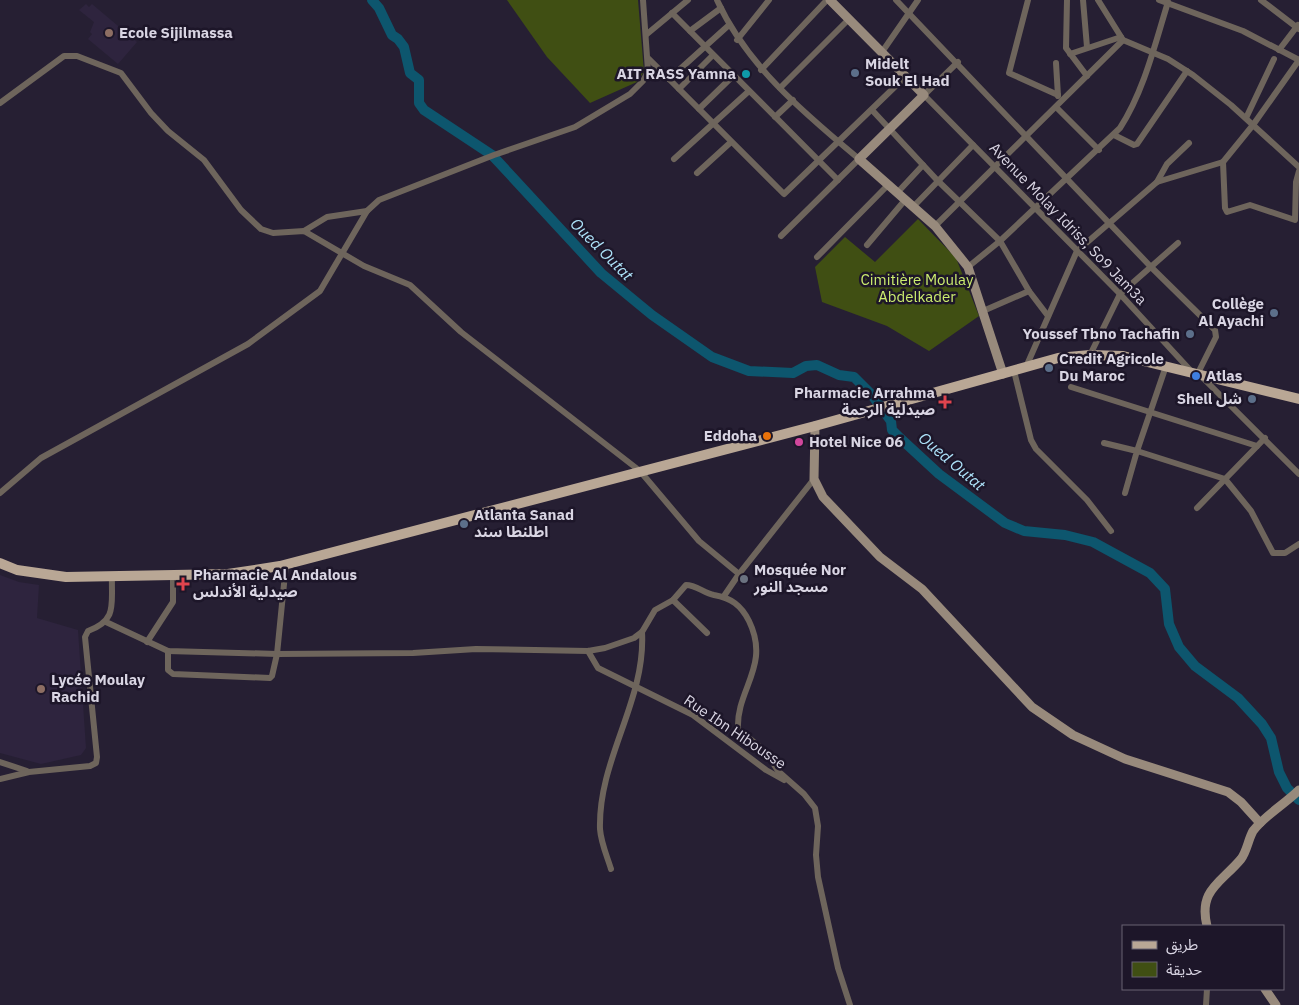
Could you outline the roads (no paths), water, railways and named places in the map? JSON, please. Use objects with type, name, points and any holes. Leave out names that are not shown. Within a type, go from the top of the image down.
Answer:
[{"type":"main road","points":[[0,563],[17,570],[41,575],[112,576],[228,574],[286,564],[815,426],[1058,358],[1090,355],[1123,356],[1299,399]]},
{"type":"street","points":[[0,493],[27,469],[57,448],[248,344],[320,290],[366,211],[379,200],[459,168],[575,127],[630,94],[645,77],[648,59],[644,0]]},
{"type":"street","points":[[647,34],[688,0]]},
{"type":"street","points":[[717,0],[737,40],[761,70],[839,142],[935,226],[968,267],[1003,374]]},
{"type":"street","points":[[737,40],[769,0]]},
{"type":"street","points":[[761,70],[829,0],[924,95]]},
{"type":"street","points":[[896,0],[958,62],[1026,136],[1217,334],[1195,373]]},
{"type":"street","points":[[882,52],[918,0]]},
{"type":"street","points":[[1028,0],[1009,73],[1058,95]]},
{"type":"street","points":[[1067,0],[1065,43],[1070,54],[1087,76]]},
{"type":"street","points":[[1084,0],[1087,47]]},
{"type":"street","points":[[1098,0],[1122,38],[1188,72],[1246,118],[1299,167]]},
{"type":"street","points":[[1026,366],[1077,250],[1157,182],[1223,162],[1253,125],[1299,60],[1243,31],[1159,0]]},
{"type":"street","points":[[1261,0],[1298,26],[1279,50]]},
{"type":"street","points":[[968,267],[1000,241],[1114,135],[1127,116],[1152,52],[1168,2]]},
{"type":"street","points":[[690,31],[721,8]]},
{"type":"street","points":[[672,13],[838,180]]},
{"type":"street","points":[[780,88],[849,19]]},
{"type":"street","points":[[669,79],[729,25]]},
{"type":"street","points":[[1070,54],[1087,47],[1122,38]]},
{"type":"street","points":[[935,226],[1087,76],[1122,38]]},
{"type":"street","points":[[678,89],[714,55]]},
{"type":"street","points":[[0,103],[64,56],[77,56],[118,70],[161,124],[204,160],[253,223],[269,233],[304,231],[327,217],[366,211]]},
{"type":"street","points":[[648,59],[784,194],[905,77]]},
{"type":"street","points":[[1246,118],[1274,59]]},
{"type":"street","points":[[780,236],[958,62]]},
{"type":"street","points":[[1056,63],[1059,104],[1099,150]]},
{"type":"street","points":[[1114,135],[1137,144],[1188,72]]},
{"type":"street","points":[[698,109],[734,76]]},
{"type":"street","points":[[674,159],[749,91]]},
{"type":"street","name":"Avenue Molay Idriss, So9 Jam3a","points":[[924,95],[1036,207],[1195,373],[1299,474]]},
{"type":"street","points":[[775,117],[793,100]]},
{"type":"street","points":[[872,110],[937,180],[961,201],[1000,241],[1029,291],[1048,316]]},
{"type":"street","points":[[696,173],[731,142]]},
{"type":"street","points":[[1157,182],[1167,164],[1189,143]]},
{"type":"street","points":[[913,207],[937,180],[973,145]]},
{"type":"street","points":[[1223,162],[1225,208],[1227,212],[1250,205],[1295,220],[1296,182],[1299,171]]},
{"type":"street","points":[[897,193],[923,165]]},
{"type":"street","points":[[817,257],[888,185]]},
{"type":"street","points":[[867,245],[905,200]]},
{"type":"street","points":[[304,231],[364,266],[410,285],[467,337],[640,471],[699,541],[739,574]]},
{"type":"street","points":[[1090,355],[1120,294],[1178,243]]},
{"type":"street","points":[[982,310],[1029,291]]},
{"type":"street","points":[[1125,493],[1166,366]]},
{"type":"street","points":[[1014,370],[1031,440],[1036,449],[1087,500],[1111,531]]},
{"type":"street","points":[[1071,387],[1257,446]]},
{"type":"street","points":[[815,426],[814,479],[823,497],[880,557],[922,589],[1022,698],[1042,715],[1074,734],[1132,761],[1228,792],[1241,802],[1260,824]]},
{"type":"street","points":[[1197,508],[1264,438]]},
{"type":"street","points":[[1104,442],[1225,479],[1251,511],[1273,553],[1285,553],[1299,544]]},
{"type":"street","points":[[724,596],[739,574],[814,479]]},
{"type":"street","points":[[168,651],[168,670],[170,673],[270,678],[274,674],[277,654],[286,564]]},
{"type":"street","points":[[147,642],[173,602],[173,575]]},
{"type":"street","points":[[0,779],[29,772],[85,767],[96,762],[85,637],[88,631],[101,627],[106,622],[110,612],[112,576]]},
{"type":"street","points":[[611,869],[600,829],[605,788],[614,748],[638,687],[642,632],[655,610],[672,600],[683,586],[688,584],[705,593],[724,596],[741,608],[755,636],[754,673],[742,705],[738,729],[766,752],[788,781],[804,794],[815,808],[818,826],[816,854],[818,877],[838,968],[850,1005]]},
{"type":"street","points":[[672,600],[707,633]]},
{"type":"street","points":[[106,622],[168,651],[277,654],[413,653],[476,649],[588,650],[620,643],[642,632]]},
{"type":"street","name":"Rue Ibn Hibousse","points":[[588,650],[598,668],[614,678],[638,687],[693,715],[766,770],[788,781]]},
{"type":"street","points":[[0,762],[29,772]]},
{"type":"street","points":[[1207,925],[1204,911],[1208,896],[1221,877],[1242,857],[1253,832],[1299,790]]},
{"type":"street","points":[[1206,1005],[1208,990]]},
{"type":"street","points":[[1266,990],[1276,1005]]},
{"type":"waterway","name":"Oued Outat","points":[[372,0],[379,8],[392,35],[404,47],[410,73],[419,80],[419,103],[424,110],[492,155],[601,273],[652,315],[712,357],[749,371],[793,373],[806,366],[817,365],[839,375],[854,377],[872,395],[891,421],[892,430],[900,438],[939,474],[1005,523],[1024,531],[1065,535],[1093,542],[1150,573],[1165,589],[1169,624],[1179,647],[1195,666],[1238,698],[1262,724],[1271,738],[1279,772],[1287,788],[1299,800]]},
{"type":"place","name":"Ecole Sijilmassa","points":[[109,33]]},
{"type":"place","name":"Midelt Souk El Had","points":[[855,73]]},
{"type":"place","name":"AIT RASS Yamna","points":[[746,74]]},
{"type":"place","name":"Collège Al Ayachi","points":[[1274,313]]},
{"type":"place","name":"Youssef Tbno Tachafin","points":[[1190,334]]},
{"type":"place","name":"Credit Agricole Du Maroc","points":[[1049,368]]},
{"type":"place","name":"Atlas","points":[[1196,376]]},
{"type":"place","name":"Shell شل","points":[[1252,399]]},
{"type":"place","name":"Pharmacie Arrahma صيدلية الرحمة","points":[[945,402]]},
{"type":"place","name":"Eddoha","points":[[767,436]]},
{"type":"place","name":"Hotel Nice 06","points":[[799,442]]},
{"type":"place","name":"Atlanta Sanad اطلنطا سند","points":[[464,524]]},
{"type":"place","name":"Mosquée Nor مسجد النور","points":[[744,579]]},
{"type":"place","name":"Pharmacie Al Andalous صيدلية الأندلس","points":[[183,584]]},
{"type":"place","name":"Lycée Moulay Rachid","points":[[41,689]]},
{"type":"park label","name":"Cimitière Moulay Abdelkader","points":[[917,288]]}]
